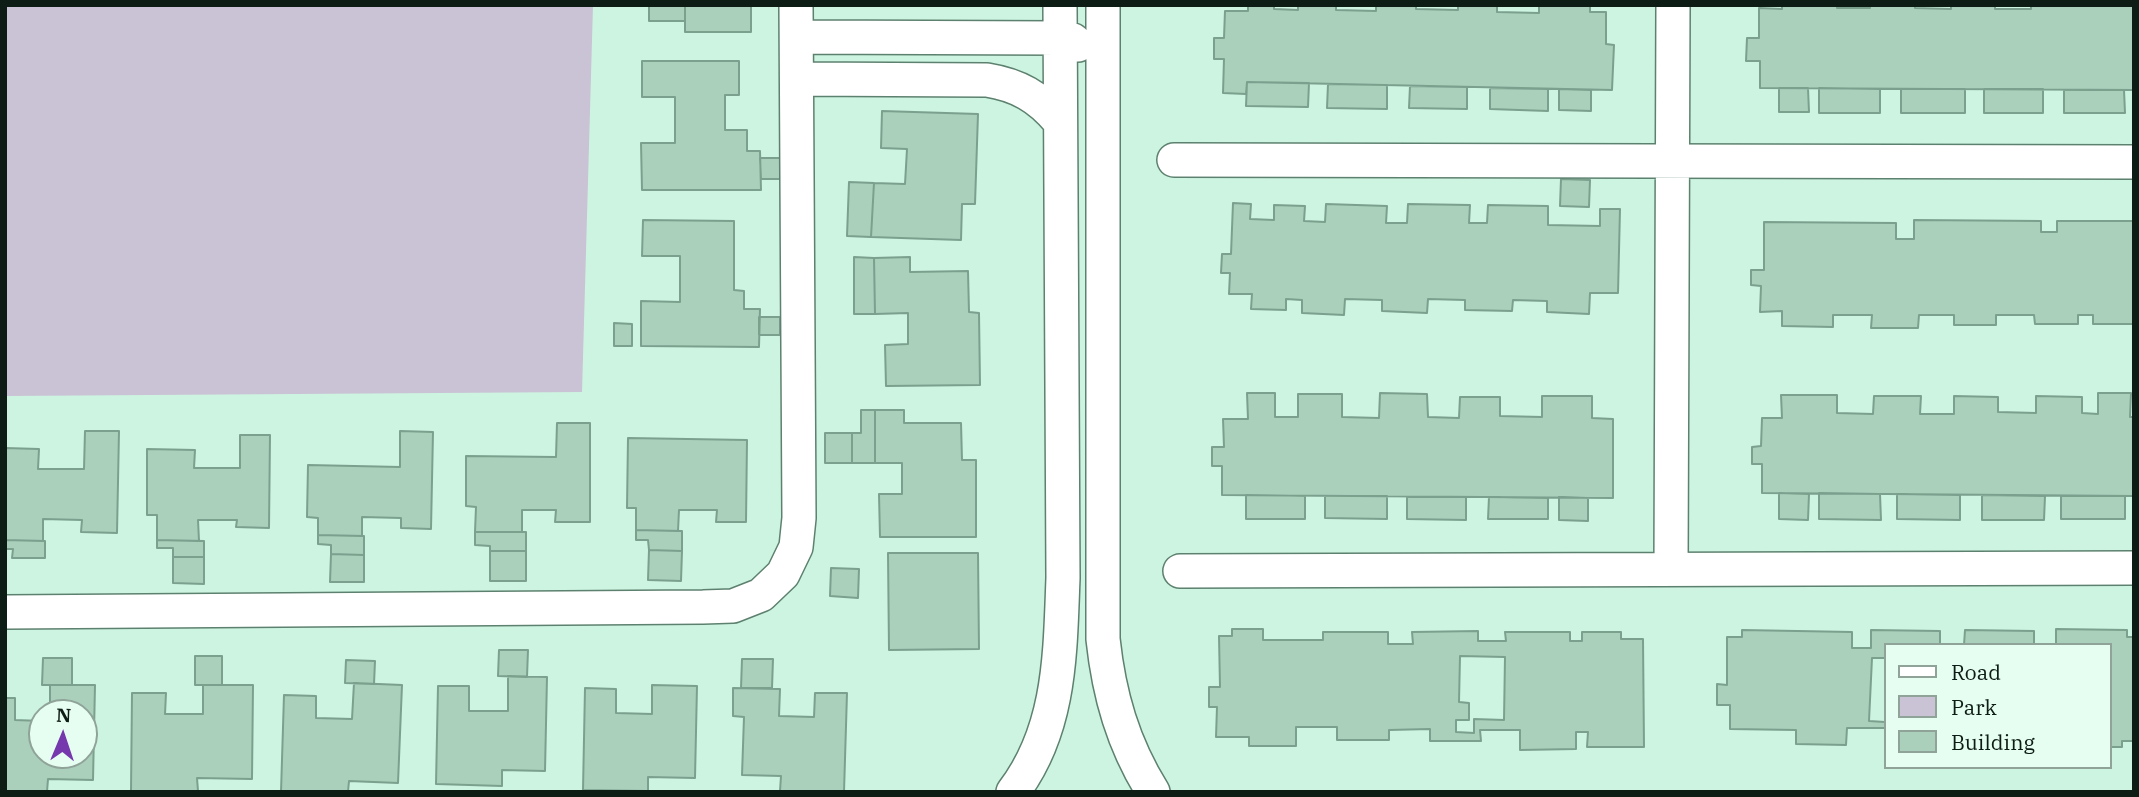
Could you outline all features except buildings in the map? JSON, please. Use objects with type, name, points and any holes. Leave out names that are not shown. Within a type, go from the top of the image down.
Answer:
[{"type":"street","points":[[1103,5],[1101,254],[1105,650],[1114,707],[1123,734],[1134,760],[1153,792]]},
{"type":"street","points":[[1671,569],[1673,5]]},
{"type":"street","points":[[5,612],[703,607],[733,606],[761,595],[783,574],[796,547],[799,518],[797,21],[1060,21]]},
{"type":"street","points":[[1060,21],[1081,50],[1084,228],[1090,242],[1101,254]]},
{"type":"street","points":[[1013,792],[1038,750],[1050,718],[1059,659],[1063,578],[1060,21]]},
{"type":"street","points":[[797,79],[987,80],[1009,84],[1028,92],[1045,105],[1059,121]]},
{"type":"street","points":[[1174,160],[2134,162]]},
{"type":"street","points":[[1180,571],[2134,568]]},
{"type":"green space","points":[[5,5],[593,5],[582,392],[5,396]]}]
